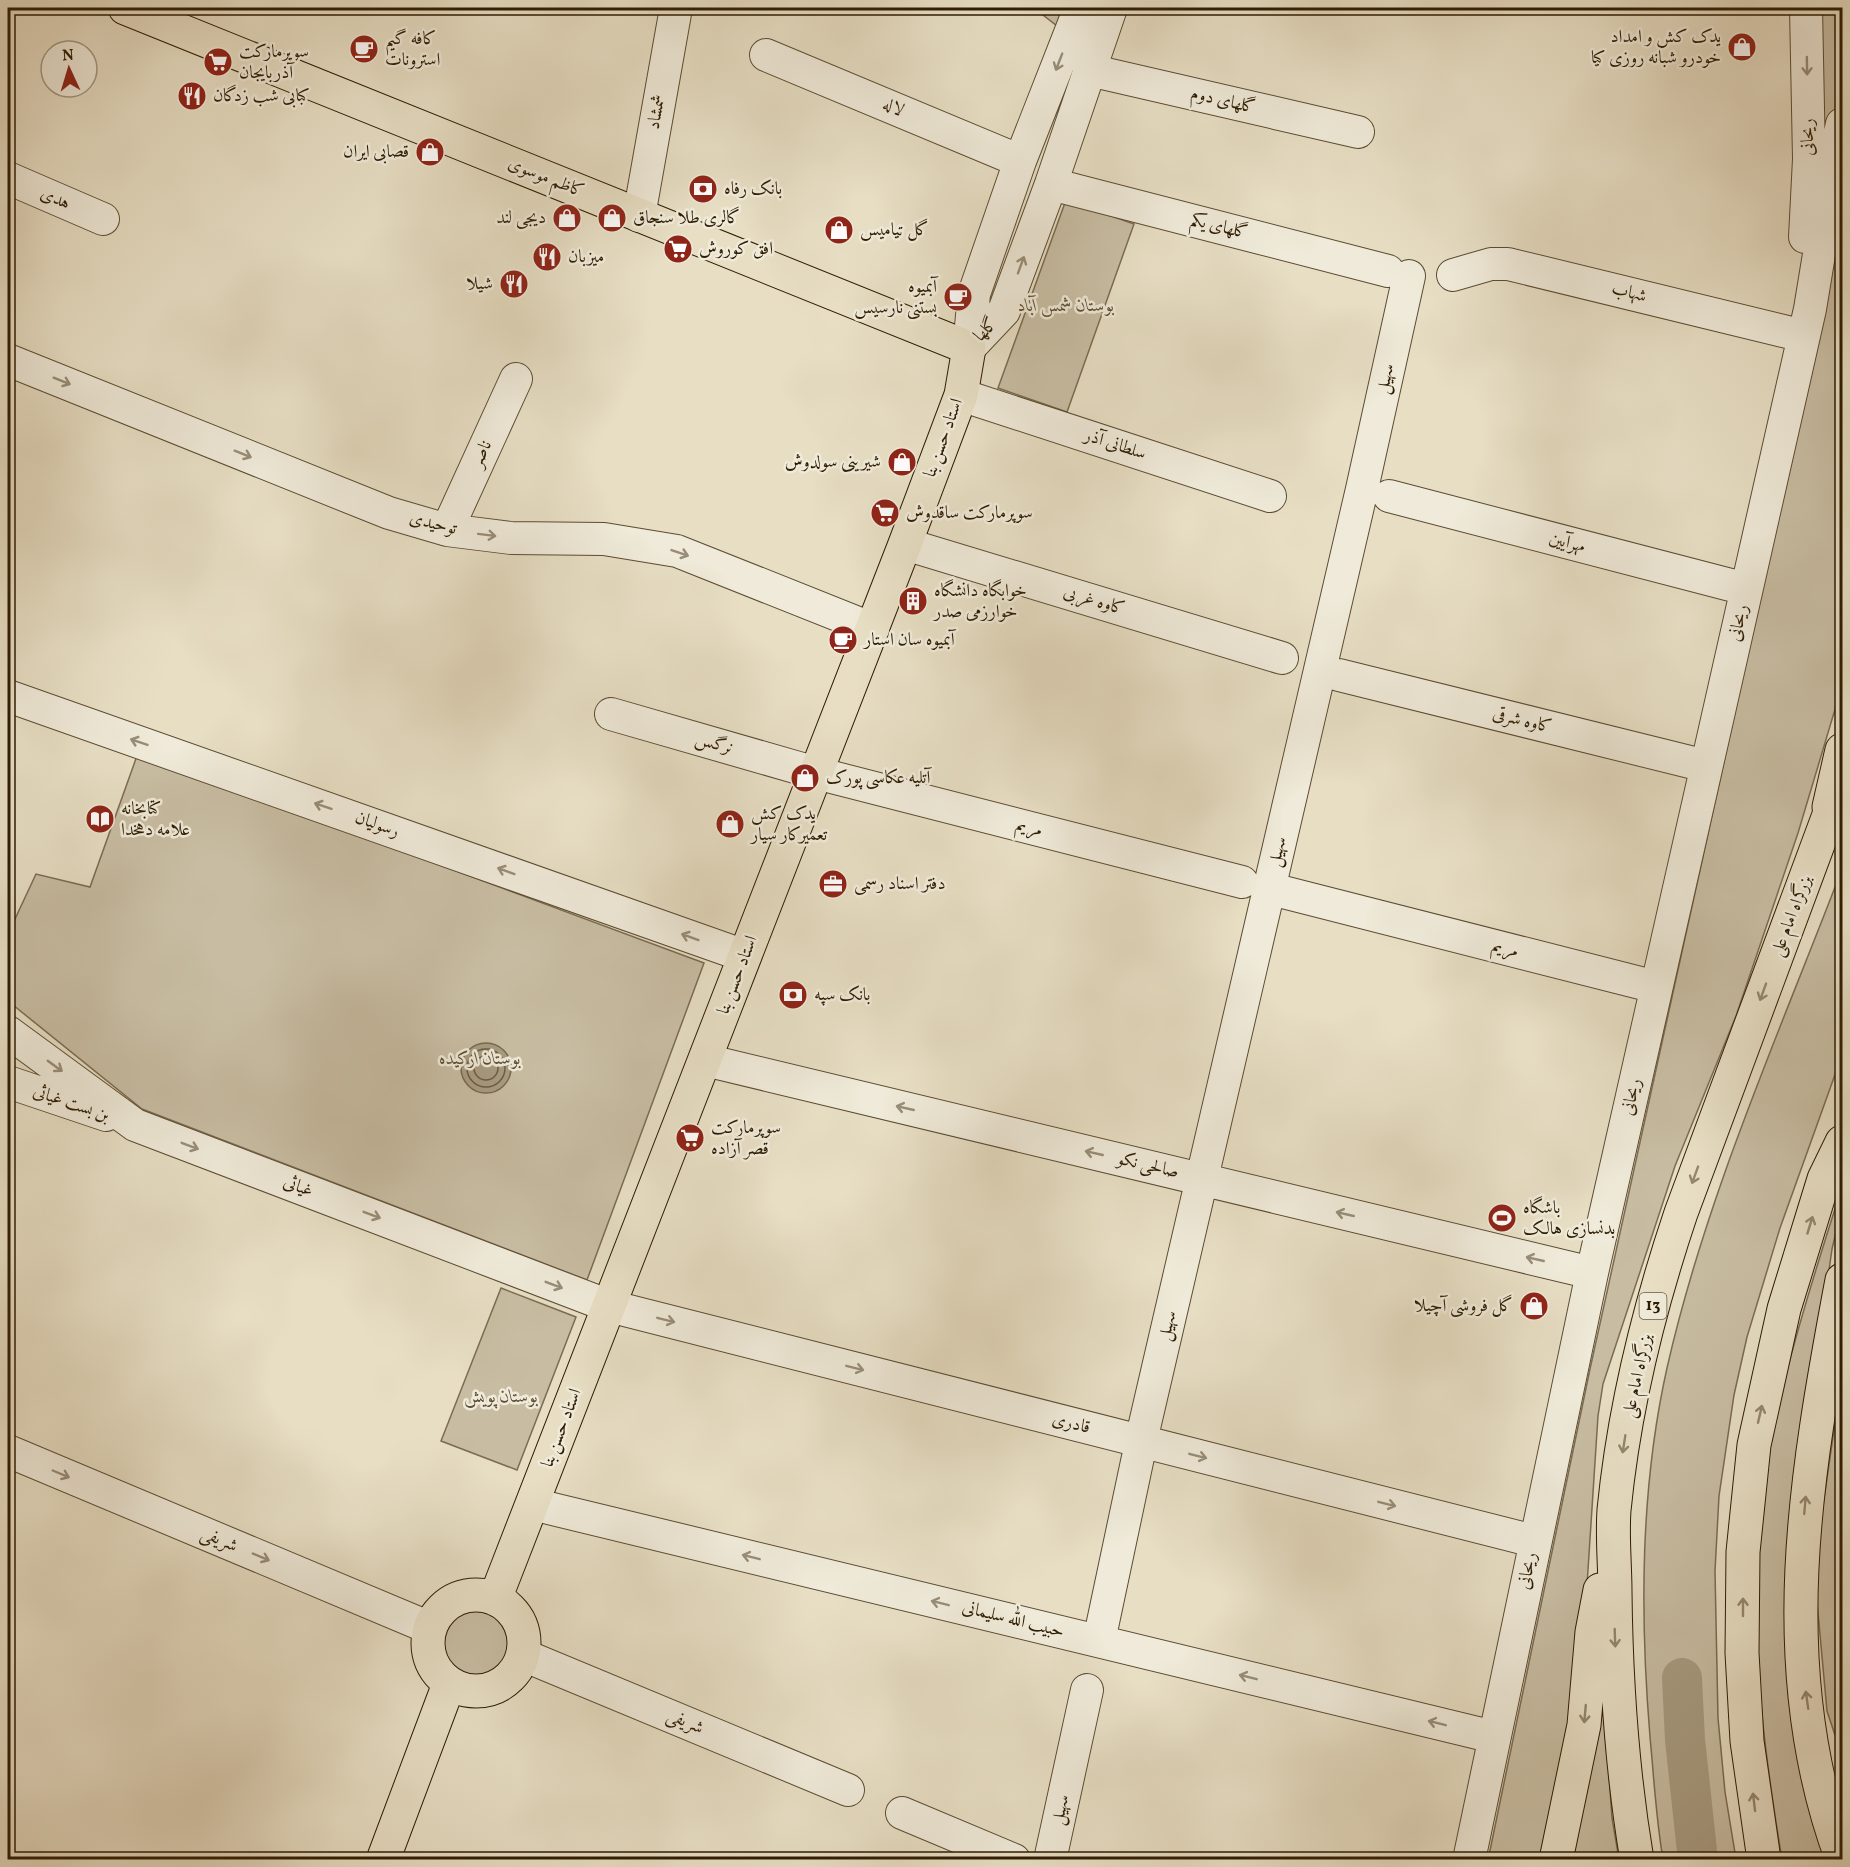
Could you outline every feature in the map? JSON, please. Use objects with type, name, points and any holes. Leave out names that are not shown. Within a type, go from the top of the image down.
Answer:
[{"type":"main road","name":"کاظم موسوی","points":[[125,8],[969,348]]},
{"type":"main road","name":"استاد حسن بنا","points":[[495,1599],[873,629],[961,395],[969,348]]},
{"type":"main road","points":[[1822,836],[1842,750]]},
{"type":"main road","name":"بزرگراه امام علی","points":[[1636,1860],[1622,1754],[1615,1636],[1614,1511],[1635,1380],[1661,1272],[1842,780]]},
{"type":"main road","points":[[1764,1860],[1747,1741],[1742,1653],[1743,1552],[1754,1444],[1784,1309],[1824,1179],[1842,1142]]},
{"type":"main road","points":[[1842,1280],[1808,1473],[1800,1560],[1801,1656],[1812,1735],[1823,1803],[1842,1859]]},
{"type":"main road","points":[[1556,1860],[1582,1735],[1592,1632],[1614,1511]]},
{"type":"main road","points":[[480,1595],[495,1599],[509,1607],[519,1620],[524,1635],[523,1655],[519,1666],[509,1679],[496,1688],[480,1692],[464,1690],[450,1684],[438,1673],[430,1659],[427,1644],[430,1628],[438,1614],[449,1603],[464,1597],[480,1595]]},
{"type":"main road","points":[[383,1860],[450,1684]]},
{"type":"main road","points":[[1812,1735],[1842,1804]]},
{"type":"street","name":"شمشاد","points":[[639,216],[676,8]]},
{"type":"street","name":"گلها","points":[[969,348],[974,294],[1020,161],[1080,8]]},
{"type":"street","name":"گلها","points":[[969,348],[1004,312],[1051,184],[1111,8]]},
{"type":"street","name":"ریحانی","points":[[1804,336],[1796,307],[1805,234],[1809,159],[1806,8]]},
{"type":"street","name":"لاله","points":[[766,55],[1020,161]]},
{"type":"street","name":"گلهای دوم","points":[[1089,70],[1358,132]]},
{"type":"street","name":"ریحانی","points":[[1469,1860],[1534,1541],[1592,1273],[1804,336],[1842,124]]},
{"type":"street","name":"هدی","points":[[8,178],[103,219]]},
{"type":"street","name":"گلهای یکم","points":[[1051,184],[1398,274]]},
{"type":"street","name":"شهاب","points":[[1453,275],[1491,264],[1508,264],[1804,336]]},
{"type":"street","name":"سهیل","points":[[1099,1641],[1141,1443],[1362,489],[1398,274]]},
{"type":"street","name":"توحیدی","points":[[8,360],[389,513],[447,530],[511,538],[604,540],[676,551],[873,629]]},
{"type":"street","name":"ناصر","points":[[447,530],[516,379]]},
{"type":"street","name":"سلطانی آذر","points":[[961,395],[1270,496]]},
{"type":"street","name":"مهرآیین","points":[[1389,496],[1746,589]]},
{"type":"street","name":"کاوه غربی","points":[[905,544],[1282,658]]},
{"type":"street","name":"کاوه شرقی","points":[[1339,675],[1706,766]]},
{"type":"street","name":"رسولیان","points":[[8,696],[745,956]]},
{"type":"street","name":"نرگس","points":[[611,714],[816,773]]},
{"type":"street","name":"مریم","points":[[816,773],[1242,882]]},
{"type":"street","name":"مریم","points":[[1283,892],[1656,987]]},
{"type":"street","name":"غیاثی","points":[[8,1032],[135,1125],[609,1306]]},
{"type":"street","name":"صالحی نکو","points":[[705,1060],[1592,1273]]},
{"type":"street","name":"بن بست غیاثی","points":[[8,1082],[135,1125]]},
{"type":"street","name":"قادری","points":[[609,1306],[1534,1541]]},
{"type":"street","name":"شریفی","points":[[8,1451],[430,1628]]},
{"type":"street","name":"حبیب الله سلیمانی","points":[[532,1504],[1494,1737]]},
{"type":"street","name":"شریفی","points":[[523,1655],[848,1790]]},
{"type":"street","name":"سهیل","points":[[1050,1860],[1087,1690]]},
{"type":"street","points":[[902,1813],[1014,1860]]},
{"type":"green space","points":[[1034,8],[1069,8],[1061,29]]},
{"type":"green space","points":[[1821,8],[1842,8],[1842,103],[1828,137],[1821,176]]},
{"type":"green space","points":[[1842,193],[1842,686],[1798,833],[1736,1016],[1675,1166],[1603,1384],[1598,1416],[1587,1585],[1568,1766],[1548,1859],[1488,1860],[1590,1369],[1835,258]]},
{"type":"green space","name":"بوستان شمس آباد","points":[[1066,200],[1134,224],[1067,412],[998,388]]},
{"type":"green space","name":"بوستان ارکیده","points":[[138,753],[704,963],[587,1280],[142,1109],[8,1001],[8,934],[36,874],[90,887]]},
{"type":"green space","points":[[1842,869],[1842,1055],[1780,1228],[1747,1337],[1734,1395],[1719,1496],[1715,1571],[1718,1718],[1725,1792],[1736,1859],[1663,1859],[1650,1737],[1644,1599],[1647,1506],[1658,1414],[1683,1304],[1723,1178]]},
{"type":"green space","points":[[1842,1187],[1842,1207],[1832,1249],[1801,1470],[1831,1859],[1782,1859],[1766,1750],[1759,1676],[1756,1566],[1759,1519],[1775,1422],[1786,1374]]},
{"type":"green space","name":"بوستان پویش","points":[[501,1288],[576,1317],[517,1470],[441,1441]]},
{"type":"green space","points":[[1842,1374],[1842,1756],[1827,1711],[1814,1569]]},
{"type":"green space","points":[[477,1607],[498,1613],[508,1623],[514,1644],[508,1665],[498,1675],[477,1681],[456,1675],[446,1665],[440,1644],[446,1623],[456,1613]]},
{"type":"green space","points":[[1599,1633],[1612,1818],[1619,1859],[1568,1860]]},
{"type":"water","points":[[491,1043],[504,1050],[510,1058],[510,1078],[504,1086],[496,1092],[481,1093],[468,1086],[462,1078],[461,1063],[468,1050],[476,1044]]},
{"type":"waterway","points":[[1682,1678],[1685,1740],[1698,1860]]},
{"type":"place","name":"یدک کش و امداد خودرو شبانه روزی کیا","points":[[1742,47]]},
{"type":"place","name":"کافه گیم استرونات","points":[[364,49]]},
{"type":"place","name":"سوپرمارکت آذربایجان","points":[[218,62]]},
{"type":"place","name":"کبابی شب زدگان","points":[[192,96]]},
{"type":"place","name":"قصابی ایران","points":[[430,152]]},
{"type":"place","name":"بانک رفاه","points":[[703,189]]},
{"type":"place","name":"دیجی لند","points":[[567,218]]},
{"type":"place","name":"گالری طلا سنجاق","points":[[612,218]]},
{"type":"place","name":"گل تیامیس","points":[[839,230]]},
{"type":"place","name":"افق کوروش","points":[[678,249]]},
{"type":"place","name":"میزبان","points":[[547,257]]},
{"type":"place","name":"شیلا","points":[[514,284]]},
{"type":"place","name":"آبمیوه بستنی نارسیس","points":[[958,297]]},
{"type":"place","name":"شیرینی سولدوش","points":[[902,462]]},
{"type":"place","name":"سوپرمارکت ساقدوش","points":[[885,513]]},
{"type":"place","name":"خوابگاه دانشگاه خوارزمی صدر","points":[[913,601]]},
{"type":"place","name":"آبمیوه سان استار","points":[[843,640]]},
{"type":"place","name":"آتلیه عکاسی پورک","points":[[805,778]]},
{"type":"place","name":"کتابخانه علامه دهخدا","points":[[100,819]]},
{"type":"place","name":"یدک کش تعمیرکار سیار","points":[[730,824]]},
{"type":"place","name":"دفتر اسناد رسمی","points":[[833,884]]},
{"type":"place","name":"بانک سپه","points":[[793,995]]},
{"type":"place","name":"سوپرمارکت قصر آزاده","points":[[690,1138]]},
{"type":"place","name":"باشگاه بدنسازی هالک","points":[[1502,1218]]},
{"type":"place","name":"گل فروشی آچیلا","points":[[1534,1306]]}]
